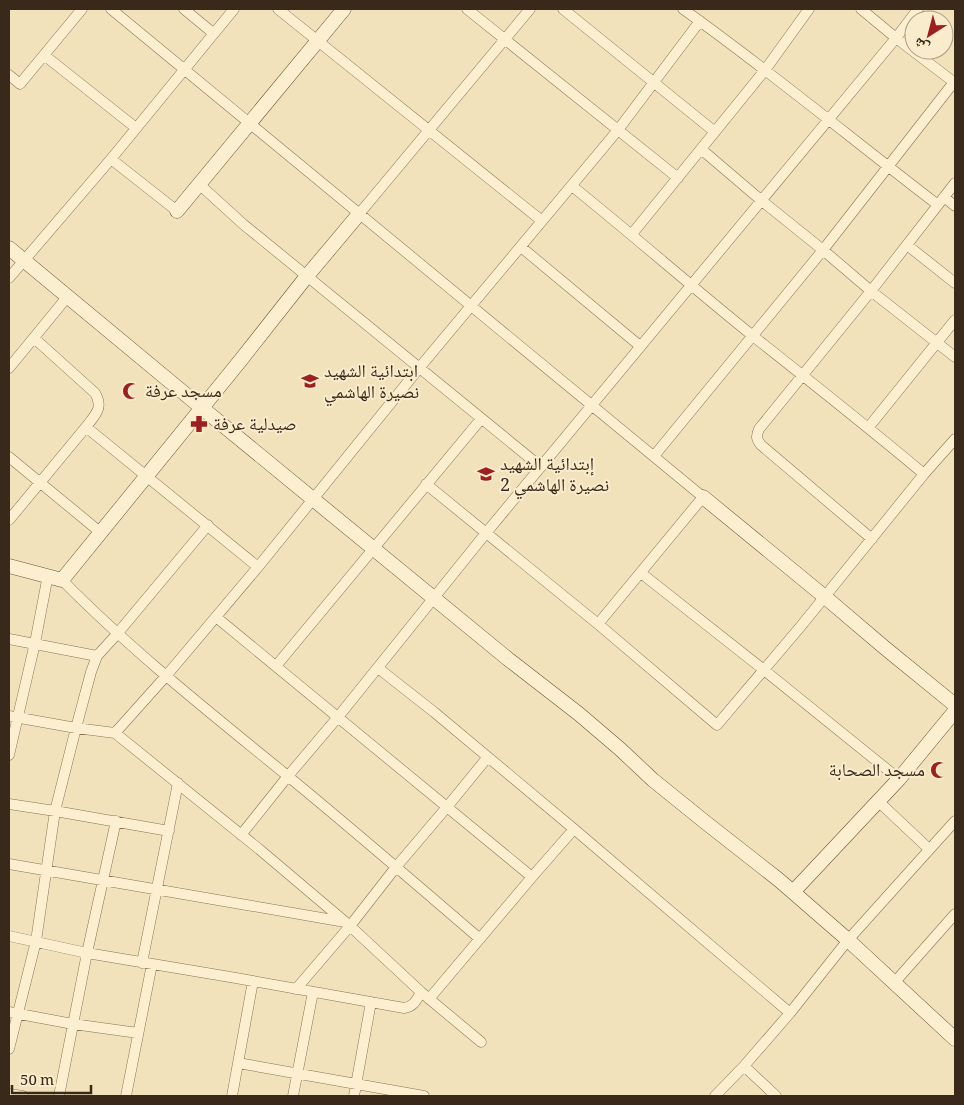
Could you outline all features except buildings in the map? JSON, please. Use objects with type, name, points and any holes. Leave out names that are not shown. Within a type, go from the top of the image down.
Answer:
[{"type":"street","points":[[9,75],[20,84],[82,9]]},
{"type":"street","points":[[111,9],[955,705]]},
{"type":"street","points":[[184,9],[213,33]]},
{"type":"street","points":[[9,278],[111,159],[234,9]]},
{"type":"street","points":[[278,9],[542,221]]},
{"type":"street","points":[[111,159],[177,211],[344,9]]},
{"type":"street","points":[[467,9],[678,178]]},
{"type":"street","points":[[62,580],[307,276],[530,9]]},
{"type":"street","points":[[563,9],[715,132]]},
{"type":"street","points":[[683,9],[766,70],[888,166],[941,201],[955,206]]},
{"type":"street","points":[[632,234],[766,70],[809,9]]},
{"type":"street","points":[[654,456],[823,250],[955,83],[861,9]]},
{"type":"street","points":[[241,835],[486,533],[762,201],[918,9]]},
{"type":"street","points":[[115,733],[258,567],[420,367],[572,186],[618,130],[700,21]]},
{"type":"street","points":[[44,55],[136,128]]},
{"type":"street","points":[[702,149],[871,291],[955,357]]},
{"type":"street","points":[[872,539],[761,445],[756,439],[756,434],[955,183]]},
{"type":"street","points":[[199,184],[243,224],[541,467]]},
{"type":"street","points":[[572,186],[924,474]]},
{"type":"street","points":[[907,245],[955,283]]},
{"type":"street","points":[[521,247],[640,346]]},
{"type":"street","points":[[9,248],[374,549],[579,714],[668,792],[756,861],[848,940],[955,1039]]},
{"type":"street","points":[[9,368],[68,296]]},
{"type":"street","points":[[868,428],[955,320]]},
{"type":"street","points":[[9,520],[86,427],[99,407],[95,392],[34,338]]},
{"type":"street","points":[[276,666],[481,418]]},
{"type":"street","points":[[86,427],[258,567]]},
{"type":"street","points":[[426,484],[717,724],[764,670],[955,438]]},
{"type":"street","points":[[9,458],[100,532]]},
{"type":"street","points":[[598,624],[703,497]]},
{"type":"street","points":[[9,1049],[13,1013],[36,941],[56,810],[76,728],[97,656],[118,634],[208,525]]},
{"type":"street","points":[[9,566],[62,580],[118,634],[166,676],[288,776],[480,939]]},
{"type":"street","points":[[641,573],[899,779]]},
{"type":"street","points":[[9,755],[13,717],[35,644],[48,575]]},
{"type":"street","points":[[216,616],[532,877]]},
{"type":"street","points":[[9,639],[97,656]]},
{"type":"street","points":[[378,668],[434,712],[574,829],[790,1013]]},
{"type":"street","points":[[793,892],[899,779],[955,711]]},
{"type":"street","points":[[13,717],[115,733],[259,849],[348,924],[425,995],[481,1042]]},
{"type":"street","points":[[296,989],[487,758]]},
{"type":"street","points":[[126,1096],[138,1033],[157,890],[178,783]]},
{"type":"street","points":[[878,801],[930,849]]},
{"type":"street","points":[[9,804],[56,810],[169,831]]},
{"type":"street","points":[[59,1096],[87,953],[116,821]]},
{"type":"street","points":[[715,1096],[790,1013],[848,940],[955,821]]},
{"type":"street","points":[[9,936],[87,953],[404,1008],[425,995],[480,939],[574,829]]},
{"type":"street","points":[[9,864],[348,924]]},
{"type":"street","points":[[894,983],[955,914]]},
{"type":"street","points":[[232,1096],[253,981]]},
{"type":"street","points":[[293,1096],[313,992]]},
{"type":"street","points":[[354,1096],[371,1002]]},
{"type":"street","points":[[13,1013],[138,1033]]},
{"type":"street","points":[[238,1063],[418,1096]]},
{"type":"street","points":[[744,1066],[776,1096]]},
{"type":"street","points":[[9,1094],[23,1096]]},
{"type":"place","name":"ابتدائية الشهيد نصيرة الهاشمي","points":[[310,381]]},
{"type":"place","name":"مسجد عرفة","points":[[131,391]]},
{"type":"place","name":"صيدلية عرفة","points":[[199,424]]},
{"type":"place","name":"إبتدائية الشهيد نصيرة الهاشمي 2","points":[[486,474]]},
{"type":"place","name":"مسجد الصحابة","points":[[939,770]]}]
